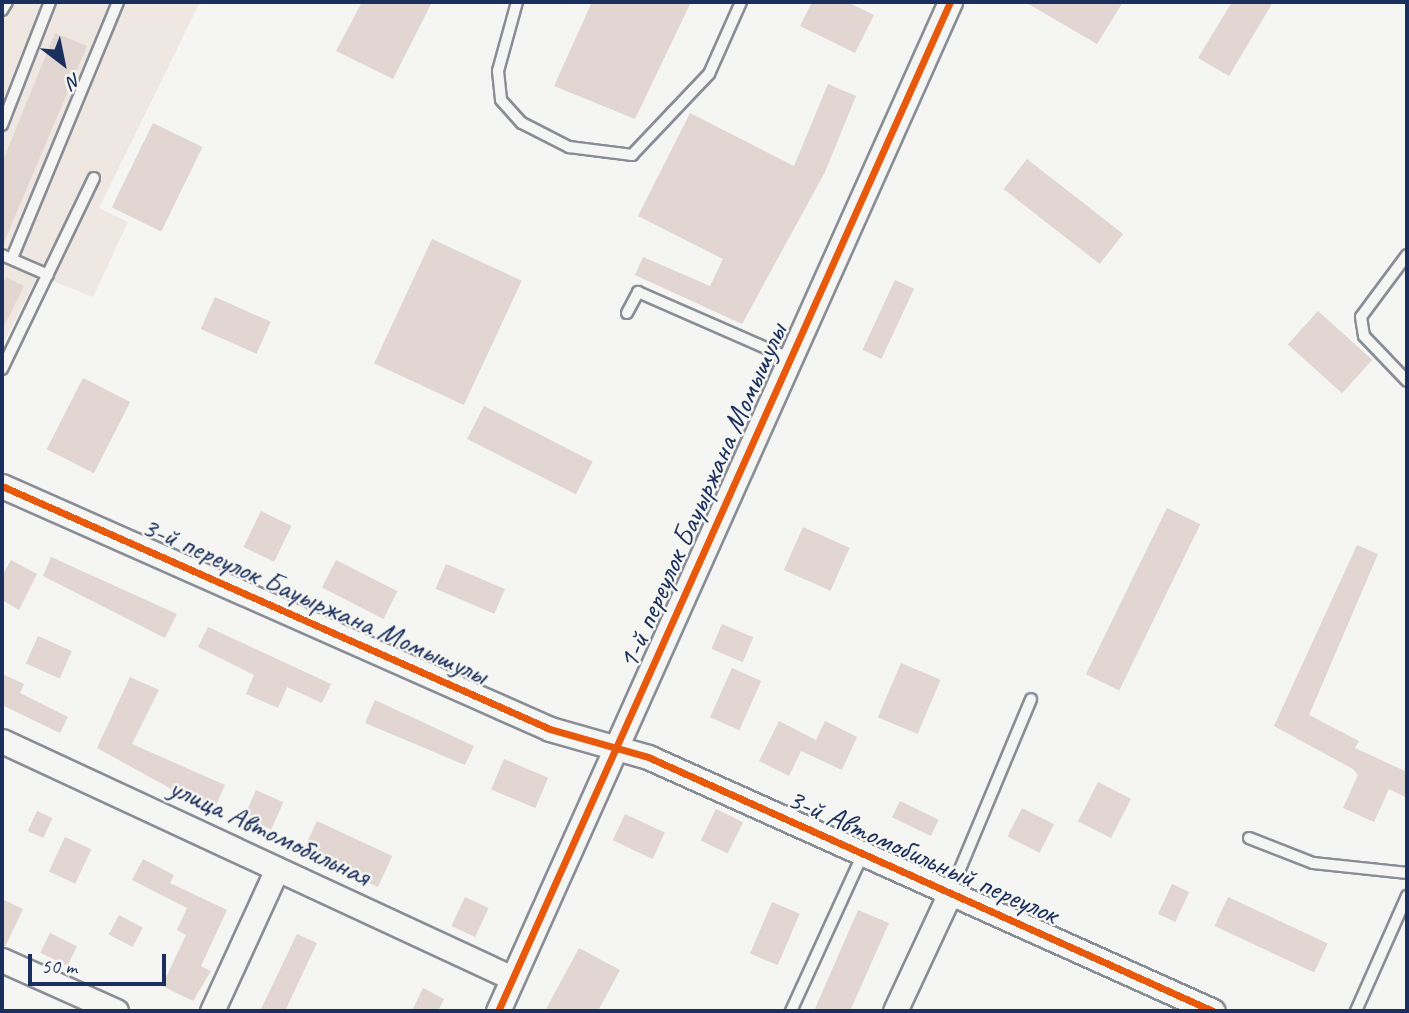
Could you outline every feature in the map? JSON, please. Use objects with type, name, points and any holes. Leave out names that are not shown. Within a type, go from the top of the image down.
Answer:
[{"type":"street","name":"1-й переулок Бауыржана Момышулы","points":[[498,1011],[612,750],[950,2]]},
{"type":"street","name":"3-й переулок Бауыржана Момышулы","points":[[2,486],[550,729],[612,750]]},
{"type":"street","name":"улица Автомобильная","points":[[2,741],[512,978]]},
{"type":"street","name":"3-й Автомобильный переулок","points":[[612,750],[648,757],[1213,1011]]},
{"type":"street","points":[[212,1011],[276,869]]},
{"type":"street","points":[[895,1011],[950,893]]},
{"type":"street","points":[[2,960],[116,1011]]},
{"type":"lane","points":[[2,10],[7,2]]},
{"type":"lane","points":[[2,125],[50,2]]},
{"type":"lane","points":[[48,275],[7,257],[118,2]]},
{"type":"lane","points":[[517,2],[498,71],[501,100],[522,123],[569,147],[632,155],[709,74],[741,2]]},
{"type":"lane","points":[[2,369],[94,178]]},
{"type":"lane","points":[[1407,255],[1361,317],[1364,336],[1407,381]]},
{"type":"lane","points":[[626,313],[638,292],[789,358]]},
{"type":"lane","points":[[950,893],[1031,699]]},
{"type":"lane","points":[[1249,838],[1313,863],[1407,873]]},
{"type":"lane","points":[[791,1011],[863,854]]},
{"type":"lane","points":[[1356,1011],[1407,896]]},
{"type":"shaded area","points":[[2,2],[200,2],[99,208],[128,222],[93,297],[38,275],[2,346]]},
{"type":"building","points":[[362,2],[432,2],[393,79],[336,51]]},
{"type":"building","points":[[592,2],[691,2],[635,119],[554,86]]},
{"type":"building","points":[[812,2],[847,2],[874,15],[855,53],[800,26]]},
{"type":"building","points":[[1025,2],[1123,2],[1097,44]]},
{"type":"building","points":[[1232,2],[1273,2],[1229,76],[1198,58]]},
{"type":"building","points":[[55,33],[87,46],[2,247],[2,163]]},
{"type":"building","points":[[828,84],[856,96],[825,172],[742,324],[635,275],[643,257],[710,286],[723,259],[638,216],[690,113],[794,166]]},
{"type":"building","points":[[153,123],[202,147],[161,232],[112,207]]},
{"type":"building","points":[[1027,159],[1123,234],[1100,264],[1004,189]]},
{"type":"building","points":[[432,239],[522,281],[464,405],[374,363]]},
{"type":"building","points":[[6,277],[24,286],[2,330],[2,285]]},
{"type":"building","points":[[895,280],[914,289],[881,359],[862,350]]},
{"type":"building","points":[[215,297],[271,322],[256,354],[201,329]]},
{"type":"building","points":[[1318,311],[1372,360],[1342,393],[1288,344]]},
{"type":"building","points":[[83,378],[130,402],[94,473],[47,449]]},
{"type":"building","points":[[484,406],[593,461],[576,494],[467,439]]},
{"type":"building","points":[[1167,508],[1200,524],[1119,690],[1086,674]]},
{"type":"building","points":[[261,511],[292,526],[274,562],[243,547]]},
{"type":"building","points":[[803,527],[850,548],[830,591],[784,570]]},
{"type":"building","points":[[1357,545],[1378,554],[1309,715],[1359,741],[1355,748],[1407,772],[1407,798],[1389,789],[1374,822],[1343,808],[1358,775],[1353,769],[1274,726]]},
{"type":"building","points":[[51,557],[177,614],[165,638],[43,576]]},
{"type":"building","points":[[11,560],[37,574],[19,610],[2,600],[2,576]]},
{"type":"building","points":[[336,560],[397,591],[383,619],[322,588]]},
{"type":"building","points":[[446,564],[505,589],[494,614],[435,589]]},
{"type":"building","points":[[722,624],[753,637],[743,662],[711,649]]},
{"type":"building","points":[[208,627],[331,684],[322,703],[287,687],[278,708],[246,694],[254,675],[198,647]]},
{"type":"building","points":[[38,636],[72,651],[60,678],[26,663]]},
{"type":"building","points":[[901,663],[941,680],[918,734],[878,717]]},
{"type":"building","points":[[732,668],[761,681],[739,730],[710,717]]},
{"type":"building","points":[[2,674],[24,684],[20,693],[68,717],[60,733],[2,705]]},
{"type":"building","points":[[130,677],[159,690],[132,744],[225,785],[213,812],[97,748]]},
{"type":"building","points":[[375,700],[474,746],[465,765],[365,723]]},
{"type":"building","points":[[779,721],[816,740],[825,721],[857,737],[842,770],[801,751],[789,776],[759,761]]},
{"type":"building","points":[[504,759],[548,778],[535,808],[491,789]]},
{"type":"building","points":[[1098,782],[1131,799],[1111,838],[1078,821]]},
{"type":"building","points":[[256,790],[283,802],[271,830],[244,817]]},
{"type":"building","points":[[900,801],[939,820],[931,836],[892,817]]},
{"type":"building","points":[[1022,808],[1054,824],[1040,853],[1007,837]]},
{"type":"building","points":[[716,809],[743,822],[728,854],[701,840]]},
{"type":"building","points":[[37,811],[52,818],[43,838],[28,831]]},
{"type":"building","points":[[625,814],[665,833],[653,859],[613,840]]},
{"type":"building","points":[[317,821],[392,856],[378,887],[303,852]]},
{"type":"building","points":[[65,837],[91,849],[75,884],[49,871]]},
{"type":"building","points":[[143,859],[174,875],[170,883],[227,910],[201,966],[211,971],[193,1001],[162,986],[186,935],[177,930],[187,908],[132,880]]},
{"type":"building","points":[[1172,884],[1189,892],[1175,922],[1158,914]]},
{"type":"building","points":[[465,897],[489,908],[475,937],[451,926]]},
{"type":"building","points":[[1228,897],[1328,943],[1314,972],[1214,926]]},
{"type":"building","points":[[2,899],[23,909],[5,947],[2,946]]},
{"type":"building","points":[[772,902],[800,914],[778,965],[750,954]]},
{"type":"building","points":[[858,910],[889,923],[850,1011],[814,1011]]},
{"type":"building","points":[[119,915],[143,928],[133,947],[109,934]]},
{"type":"building","points":[[50,933],[77,946],[67,966],[40,953]]},
{"type":"building","points":[[297,934],[317,943],[285,1011],[260,1011]]},
{"type":"building","points":[[579,948],[620,970],[598,1011],[545,1011]]},
{"type":"building","points":[[423,988],[444,999],[438,1011],[412,1011]]},
{"type":"cycle path","points":[[498,1011],[950,2]]},
{"type":"cycle path","points":[[2,486],[550,729],[648,757],[1213,1011]]}]
